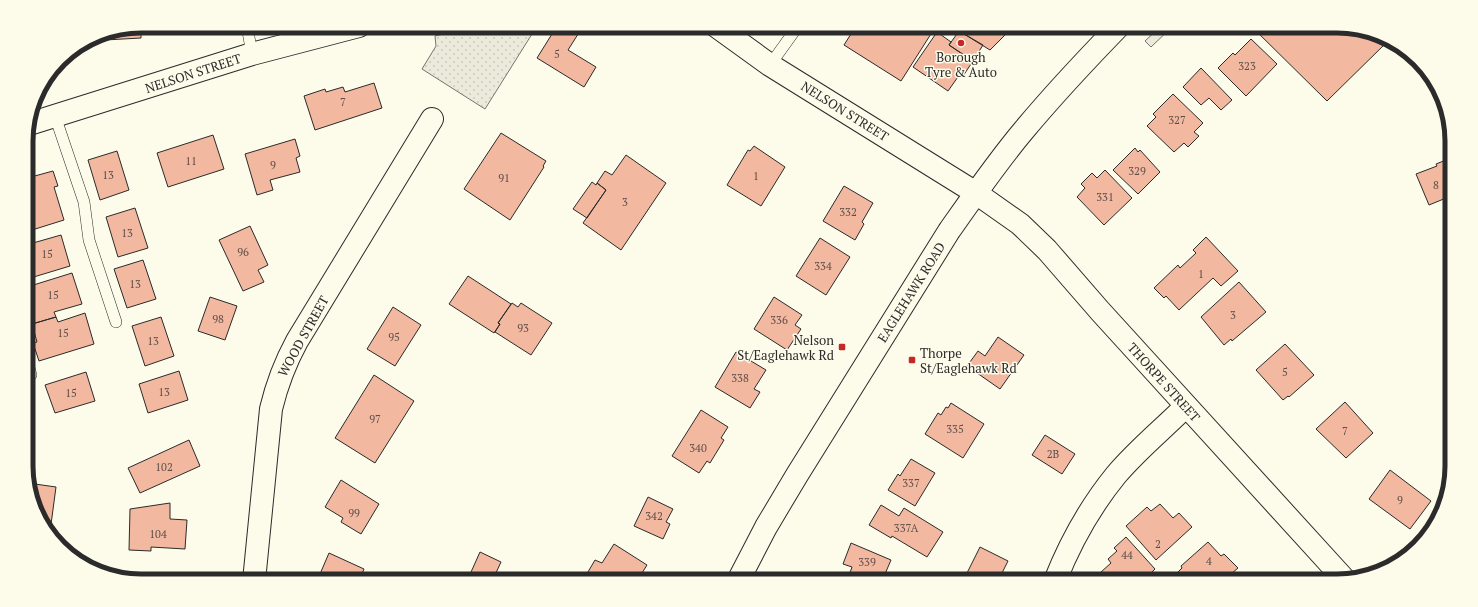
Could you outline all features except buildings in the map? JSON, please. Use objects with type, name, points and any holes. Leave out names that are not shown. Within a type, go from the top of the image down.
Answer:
[{"type":"street","name":"NELSON STREET","points":[[35,122],[252,54],[332,33]]},
{"type":"street","name":"NELSON STREET","points":[[726,33],[770,65],[976,193]]},
{"type":"street","name":"EAGLEHAWK ROAD","points":[[742,574],[766,527],[796,475],[934,255],[976,193],[1036,116],[1113,33]]},
{"type":"street","name":"WOOD STREET","points":[[255,574],[271,409],[286,361],[432,119]]},
{"type":"street","name":"THORPE STREET","points":[[976,193],[1008,214],[1032,234],[1340,574]]},
{"type":"street","points":[[1058,574],[1073,541],[1099,498],[1130,460],[1186,406]]},
{"type":"lane","points":[[248,33],[252,54]]},
{"type":"lane","points":[[770,65],[793,33]]},
{"type":"lane","points":[[55,116],[84,202],[89,240],[116,322]]},
{"type":"shaded area","points":[[447,33],[533,33],[485,109],[422,69],[436,46],[435,36]]},
{"type":"shaded area","points":[[1154,33],[1166,33],[1151,47],[1145,41]]},
{"type":"place","name":"Borough Tyre & Auto","points":[[961,43]]},
{"type":"place","name":"Nelson St/Eaglehawk Rd","points":[[842,347]]},
{"type":"place","name":"Thorpe St/Eaglehawk Rd","points":[[912,360]]}]
